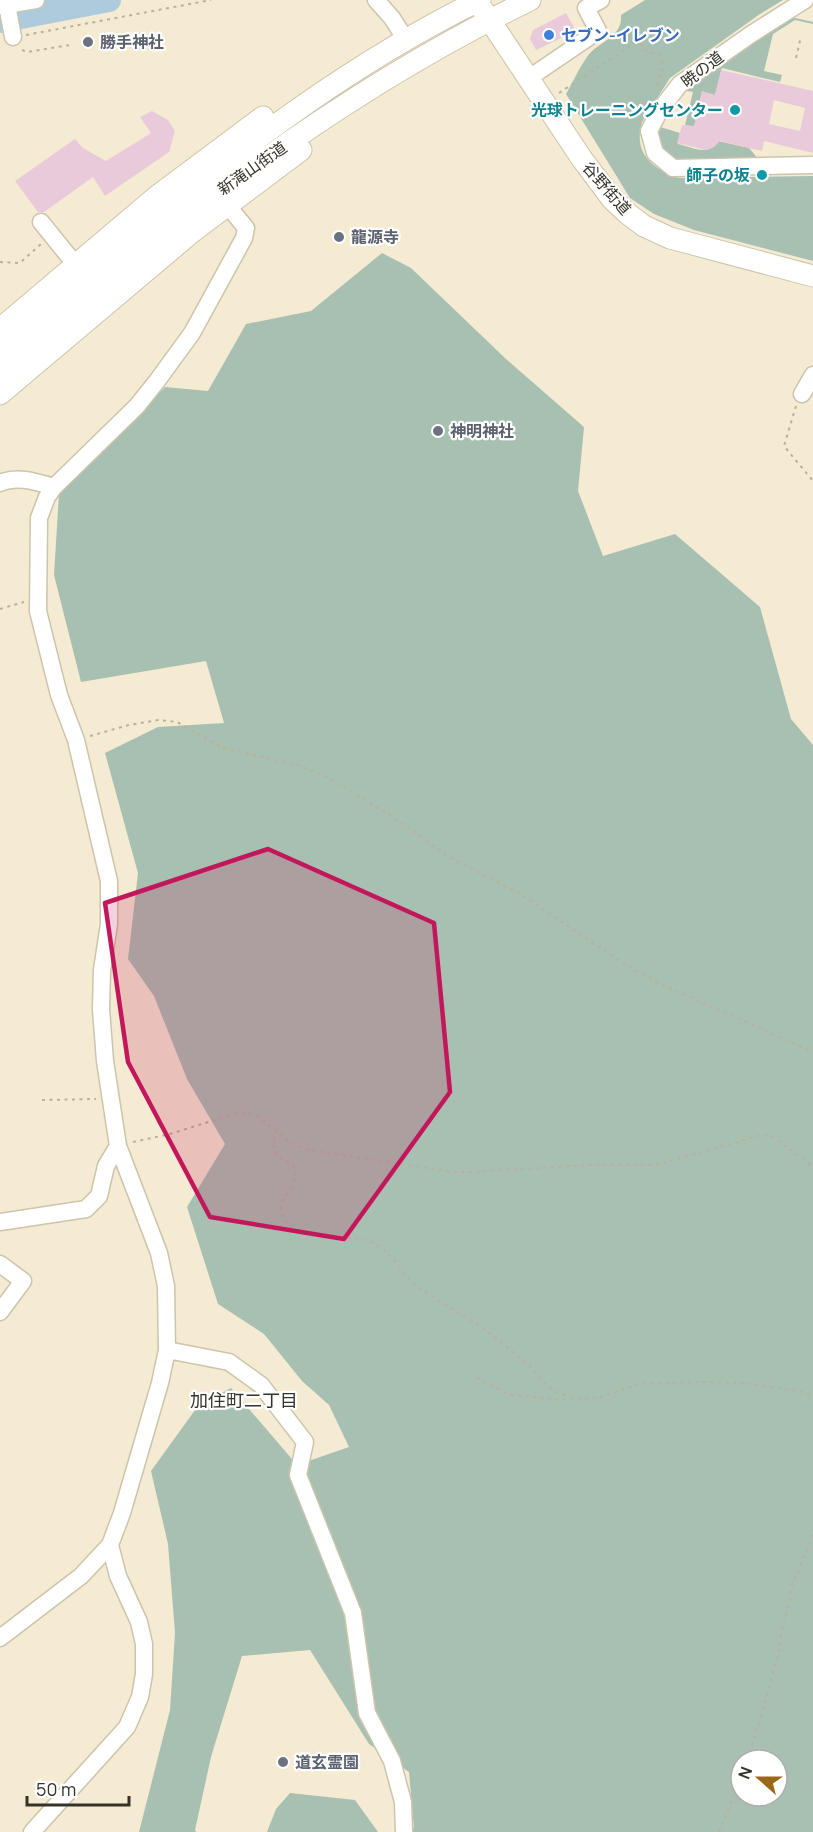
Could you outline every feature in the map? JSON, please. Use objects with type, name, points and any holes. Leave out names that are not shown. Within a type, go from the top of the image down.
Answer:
[{"type":"main road","name":"新滝山街道","points":[[0,374],[77,305],[244,172],[344,104],[451,40],[530,0]]},
{"type":"main road","name":"新滝山街道","points":[[0,350],[95,267],[202,180],[316,96],[406,40],[477,1]]},
{"type":"main road","name":"谷野街道","points":[[477,1],[597,180],[612,199],[644,226],[670,238],[813,276]]},
{"type":"main road","points":[[0,394],[150,266],[286,161],[354,114],[413,64]]},
{"type":"main road","points":[[0,329],[183,176],[268,113],[281,106],[316,96]]},
{"type":"street","points":[[13,34],[5,8],[36,0]]},
{"type":"street","points":[[376,0],[392,18],[406,40]]},
{"type":"street","points":[[529,78],[598,31],[586,8],[600,0]]},
{"type":"street","name":"暁の道","points":[[805,0],[741,40],[680,84],[660,110],[649,131],[655,153],[673,168],[813,165]]},
{"type":"street","points":[[0,1638],[81,1576],[110,1545],[122,1513],[160,1383],[167,1350],[166,1286],[159,1253],[118,1146],[105,1061],[101,1009],[102,970],[109,924],[109,881],[76,740],[59,695],[38,611],[39,518],[54,487],[137,406],[192,333],[244,238],[246,228],[227,205]]},
{"type":"street","points":[[46,229],[75,264]]},
{"type":"street","points":[[802,394],[813,375]]},
{"type":"street","points":[[0,483],[8,479],[19,479],[54,487]]},
{"type":"street","points":[[0,1222],[86,1209],[99,1196],[105,1166],[118,1146]]},
{"type":"street","points":[[0,1264],[23,1281],[0,1312]]},
{"type":"street","points":[[167,1350],[229,1362],[261,1385],[305,1442],[298,1475],[353,1613],[367,1713],[392,1761],[402,1803],[404,1832]]},
{"type":"street","points":[[32,1832],[128,1727],[140,1697],[144,1674],[144,1644],[139,1622],[118,1576],[110,1545]]},
{"type":"path","points":[[70,45],[27,52],[20,49],[13,34],[211,0]]},
{"type":"path","points":[[796,58],[801,36]]},
{"type":"path","points":[[555,95],[636,42],[639,42],[647,52],[659,54],[662,59],[663,69],[656,88]]},
{"type":"path","points":[[0,262],[20,263],[46,229]]},
{"type":"path","points":[[802,394],[792,412],[784,446],[813,481]]},
{"type":"path","points":[[0,609],[38,598]]},
{"type":"path","points":[[76,740],[158,720],[177,722],[223,748],[297,765],[329,778],[404,824],[447,856],[519,893],[627,965],[659,983],[813,1052]]},
{"type":"path","points":[[42,1100],[111,1098]]},
{"type":"path","points":[[118,1146],[170,1134],[234,1114],[247,1113],[259,1117],[291,1143],[304,1149],[453,1172],[590,1165],[655,1165],[762,1136],[772,1136],[813,1166]]},
{"type":"path","points":[[276,1130],[273,1149],[280,1158],[293,1165],[297,1175],[294,1184],[282,1200],[281,1210],[287,1222],[298,1231],[313,1236],[349,1237],[377,1245],[396,1261],[408,1278],[423,1291],[483,1329],[529,1365],[551,1388],[573,1399]]},
{"type":"path","points":[[477,1378],[508,1394],[561,1400],[601,1397],[639,1384],[702,1382],[744,1383],[803,1392],[813,1396]]},
{"type":"path","points":[[751,1748],[780,1647],[791,1588],[813,1535]]},
{"type":"path","points":[[719,1832],[729,1807]]},
{"type":"highlighted area","points":[[268,849],[434,923],[450,1092],[344,1239],[210,1217],[128,1062],[105,903]]},
{"type":"green space","points":[[645,0],[783,0],[670,78],[642,122],[640,143],[647,158],[653,164],[679,178],[813,176],[813,261],[694,230],[654,214],[630,198],[566,94],[587,57],[618,29],[621,15]]},
{"type":"green space","points":[[791,17],[813,22],[813,24],[795,20],[773,34],[764,71],[782,75],[780,82],[722,68],[715,95],[702,92],[694,127],[685,125],[693,92],[683,90]]},
{"type":"green space","points":[[657,126],[680,133],[678,144],[705,150],[715,146],[718,141],[749,148],[760,161],[677,162],[659,148]]},
{"type":"green space","points":[[382,253],[411,268],[506,359],[584,427],[578,491],[603,556],[675,534],[760,607],[791,719],[813,745],[813,1832],[400,1832],[414,1828],[409,1772],[369,1744],[310,1650],[242,1656],[211,1757],[196,1832],[139,1832],[170,1710],[175,1633],[168,1544],[151,1471],[198,1406],[231,1388],[297,1465],[349,1447],[329,1405],[302,1381],[264,1334],[218,1304],[187,1207],[225,1144],[187,1079],[154,996],[128,959],[138,873],[105,753],[158,727],[224,723],[206,661],[81,682],[54,575],[59,494],[165,387],[208,391],[246,324],[311,311]]},
{"type":"green space","points":[[290,1793],[355,1800],[378,1832],[267,1832],[276,1809]]},
{"type":"building","name":"セブン-イレブン","points":[[566,13],[576,31],[536,50],[530,39],[533,30]]},
{"type":"building","name":"光球トレーニングセンター","points":[[721,70],[813,91],[813,153],[764,141],[762,151],[720,141],[714,147],[706,150],[677,143],[682,125],[694,126],[702,91],[715,95]],"holes":[[[774,100],[805,108],[800,131],[769,124]]]},
{"type":"building","points":[[152,111],[168,120],[175,131],[169,152],[105,196],[93,177],[44,212],[38,212],[15,181],[75,139],[83,148],[106,161],[151,133],[140,117]]},
{"type":"waterway","points":[[0,21],[109,0]]},
{"type":"place","name":"セブン-イレブン","points":[[549,35]]},
{"type":"place","name":"勝手神社","points":[[88,42]]},
{"type":"place","name":"光球トレーニングセンター","points":[[735,110]]},
{"type":"place","name":"師子の坂","points":[[762,175]]},
{"type":"place","name":"龍源寺","points":[[339,237]]},
{"type":"place","name":"神明神社","points":[[438,431]]},
{"type":"place","name":"道玄霊園","points":[[283,1762]]},
{"type":"district","name":"加住町二丁目","points":[[244,1400]]}]
